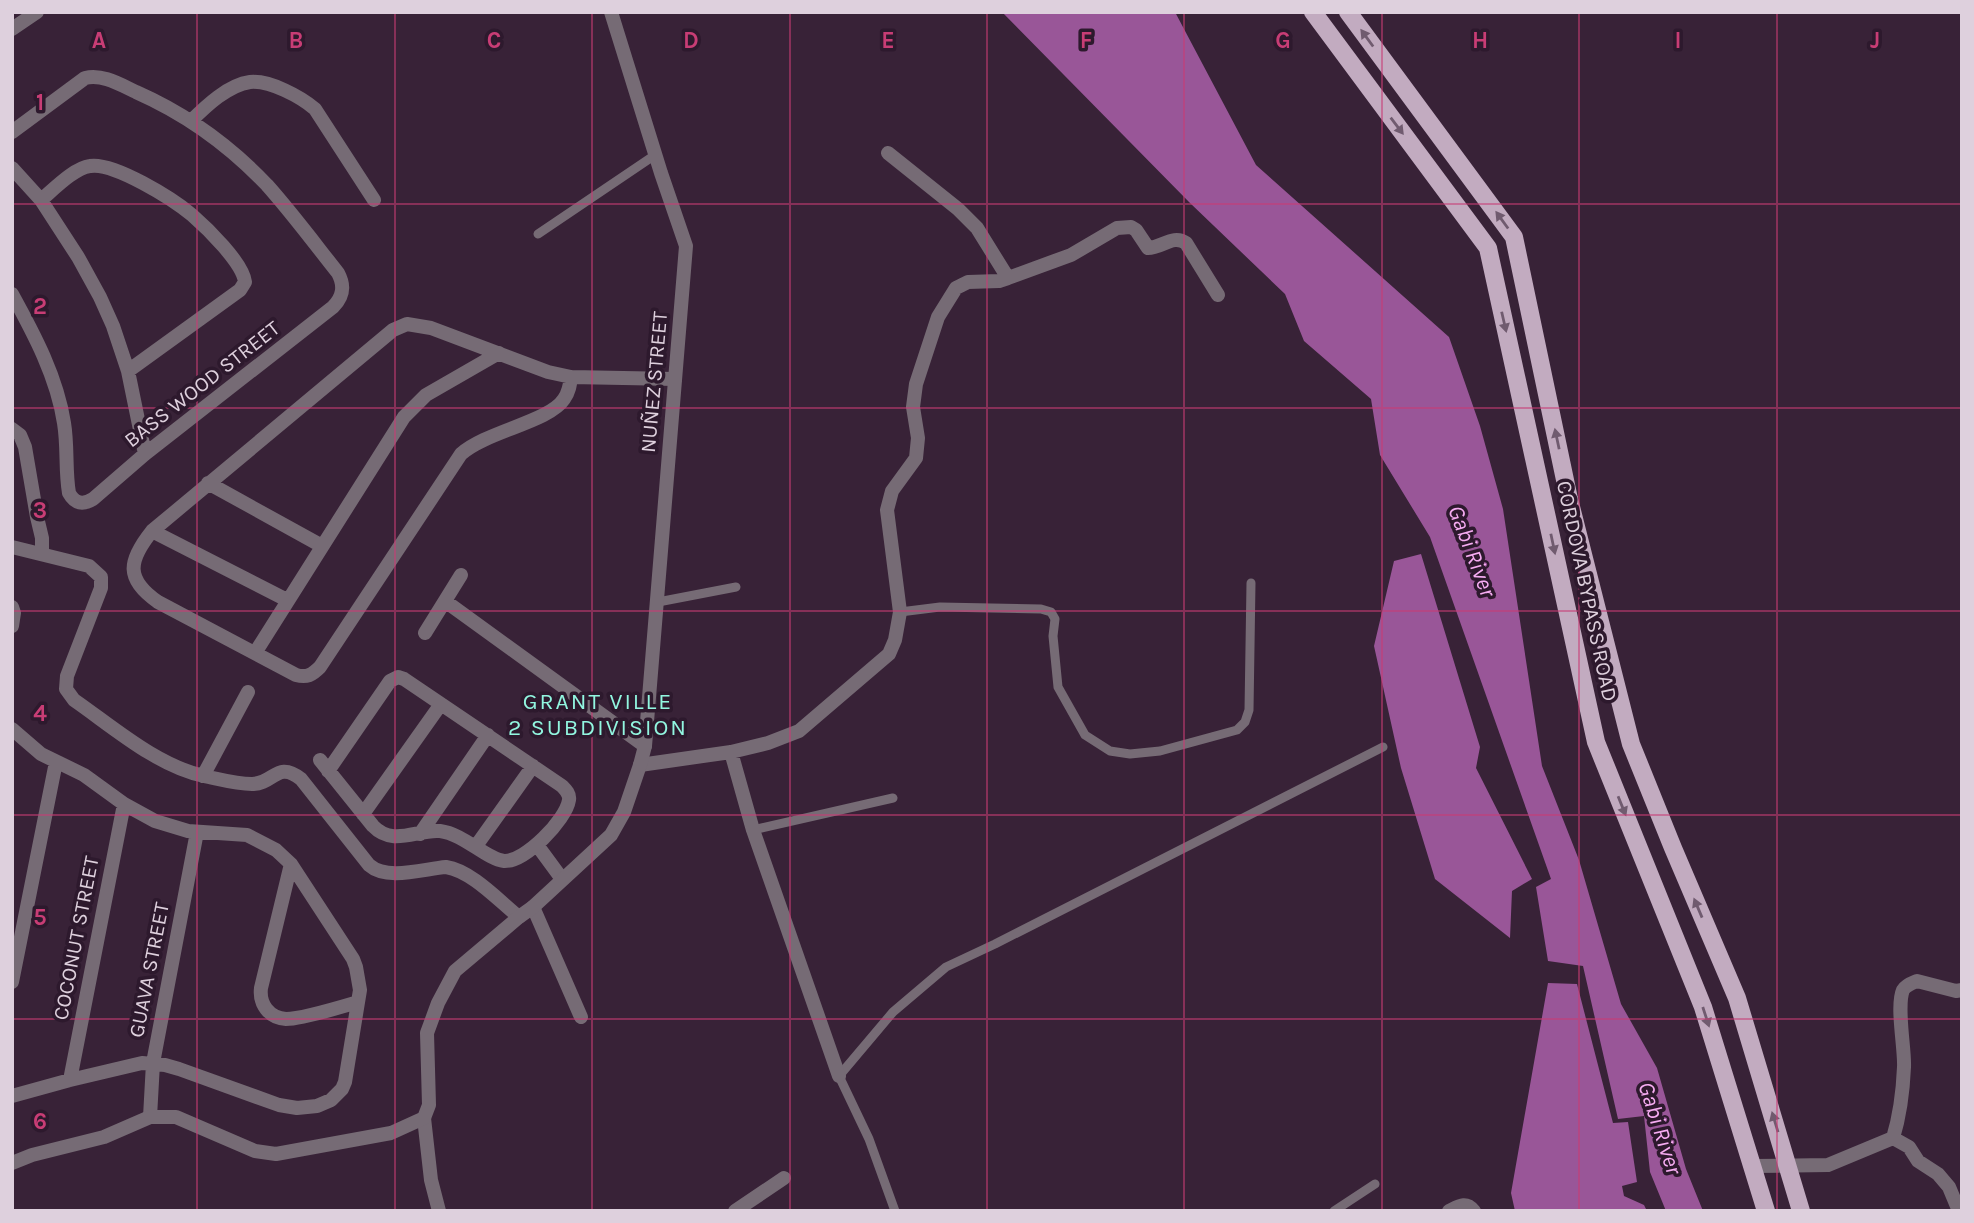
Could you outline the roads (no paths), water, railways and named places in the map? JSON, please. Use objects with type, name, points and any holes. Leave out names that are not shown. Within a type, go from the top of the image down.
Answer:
[{"type":"main road","name":"CORDOVA BYPASS ROAD","points":[[1313,12],[1488,248],[1596,742],[1703,1007],[1766,1211]]},
{"type":"main road","name":"CORDOVA BYPASS ROAD","points":[[1348,12],[1514,237],[1569,499],[1632,744],[1737,998],[1801,1211]]},
{"type":"street","points":[[12,29],[37,12]]},
{"type":"street","name":"NUÑEZ STREET","points":[[439,1211],[431,1180],[424,1118],[429,1105],[427,1033],[438,1003],[455,971],[533,907],[611,835],[624,813],[645,746],[687,246],[655,155],[611,12]]},
{"type":"street","points":[[12,132],[79,82],[92,77],[117,83],[191,121],[211,101],[242,84],[258,82],[305,100],[315,109],[374,200]]},
{"type":"street","name":"BASS WOOD STREET","points":[[12,293],[42,352],[54,384],[65,427],[69,494],[79,503],[93,499],[145,454],[334,307],[343,290],[342,279],[338,273],[269,188],[233,153],[191,121]]},
{"type":"street","points":[[888,153],[958,209],[977,228],[1008,278]]},
{"type":"street","points":[[41,200],[86,166],[119,172],[168,198],[193,216],[242,271],[245,282],[240,290],[128,371]]},
{"type":"street","points":[[12,168],[41,200],[97,289],[128,371],[145,454]]},
{"type":"street","points":[[640,765],[731,752],[768,743],[799,731],[889,654],[895,640],[900,612],[887,510],[892,491],[915,458],[918,438],[913,407],[916,384],[938,317],[957,288],[968,282],[1008,278],[1071,255],[1117,228],[1130,227],[1136,230],[1149,248],[1181,239],[1218,295]]},
{"type":"street","points":[[571,377],[566,396],[555,408],[474,444],[461,454],[315,673],[307,676],[296,675],[158,602],[141,589],[134,577],[139,549],[152,531],[393,330],[407,324],[431,328],[548,372],[571,377],[675,379]]},
{"type":"street","points":[[255,653],[412,407],[426,395],[499,352]]},
{"type":"street","points":[[12,429],[20,435],[25,447],[42,538],[42,554]]},
{"type":"street","points":[[208,483],[322,545]]},
{"type":"street","points":[[152,531],[288,600]]},
{"type":"street","points":[[12,547],[89,566],[102,577],[101,589],[66,676],[69,695],[160,759],[182,770],[250,784],[264,782],[277,773],[289,772],[300,779],[375,870],[387,874],[455,868],[519,917]]},
{"type":"street","points":[[425,634],[461,575]]},
{"type":"street","points":[[445,601],[645,746]]},
{"type":"street","points":[[12,607],[12,626]]},
{"type":"street","points":[[398,677],[488,735],[562,786],[569,796],[557,822],[537,845],[507,861],[496,859],[476,846],[445,832],[400,837],[382,834],[324,765],[392,679],[398,677]]},
{"type":"street","points":[[203,776],[248,692]]},
{"type":"street","points":[[363,814],[441,704]]},
{"type":"street","points":[[12,729],[34,749],[84,775],[124,804],[166,825],[197,832],[247,835],[276,850],[291,864],[352,959],[360,990],[342,1089],[331,1100],[317,1106],[288,1107],[198,1075],[153,1063],[121,1067],[12,1096]]},
{"type":"street","points":[[420,834],[488,735]]},
{"type":"street","points":[[731,752],[752,830],[839,1076]]},
{"type":"street","points":[[12,982],[56,762]]},
{"type":"street","points":[[476,846],[533,766]]},
{"type":"street","name":"COCONUT STREET","points":[[69,1080],[124,804]]},
{"type":"street","name":"GUAVA STREET","points":[[150,1117],[153,1063],[197,832]]},
{"type":"street","points":[[537,845],[562,878]]},
{"type":"street","points":[[291,864],[261,988],[264,1008],[273,1016],[290,1019],[358,1002]]},
{"type":"street","points":[[533,907],[581,1017]]},
{"type":"street","points":[[1893,1138],[1904,1067],[1901,1008],[1903,991],[1917,981],[1962,990]]},
{"type":"street","points":[[12,1163],[32,1155],[104,1137],[150,1117],[176,1117],[255,1151],[276,1154],[391,1133],[424,1118]]},
{"type":"street","points":[[1753,1166],[1828,1165],[1893,1138],[1909,1146],[1918,1161],[1938,1174],[1949,1187],[1959,1211]]},
{"type":"street","points":[[735,1211],[784,1178]]},
{"type":"street","points":[[1449,1211],[1463,1204],[1470,1205],[1474,1211]]},
{"type":"lane","points":[[538,234],[655,155]]},
{"type":"lane","points":[[900,612],[940,607],[1051,612],[1055,619],[1053,636],[1058,687],[1085,735],[1110,751],[1130,754],[1160,751],[1237,730],[1245,722],[1249,710],[1251,583]]},
{"type":"lane","points":[[658,602],[736,587]]},
{"type":"lane","points":[[895,1211],[869,1139],[839,1076],[893,1013],[946,967],[1382,747]]},
{"type":"lane","points":[[752,830],[893,797]]},
{"type":"lane","points":[[1334,1211],[1376,1184]]},
{"type":"water","name":"Gabi River","points":[[1002,12],[1175,12],[1256,165],[1449,337],[1480,426],[1503,509],[1542,766],[1579,860],[1621,1004],[1657,1068],[1686,1169],[1703,1211],[1666,1211],[1650,1172],[1644,1116],[1618,1119],[1583,966],[1548,961],[1536,887],[1551,879],[1430,537],[1380,455],[1371,399],[1304,341],[1285,294],[1190,203]]},
{"type":"water","points":[[1421,554],[1480,747],[1476,768],[1532,879],[1512,891],[1510,938],[1435,879],[1401,768],[1374,646],[1394,561]]},
{"type":"water","points":[[1548,983],[1577,984],[1613,1123],[1628,1122],[1637,1182],[1622,1186],[1624,1196],[1644,1205],[1647,1211],[1515,1211],[1511,1193]]},
{"type":"district","name":"GRANT VILLE 2 SUBDIVISION","points":[[598,714]]}]
